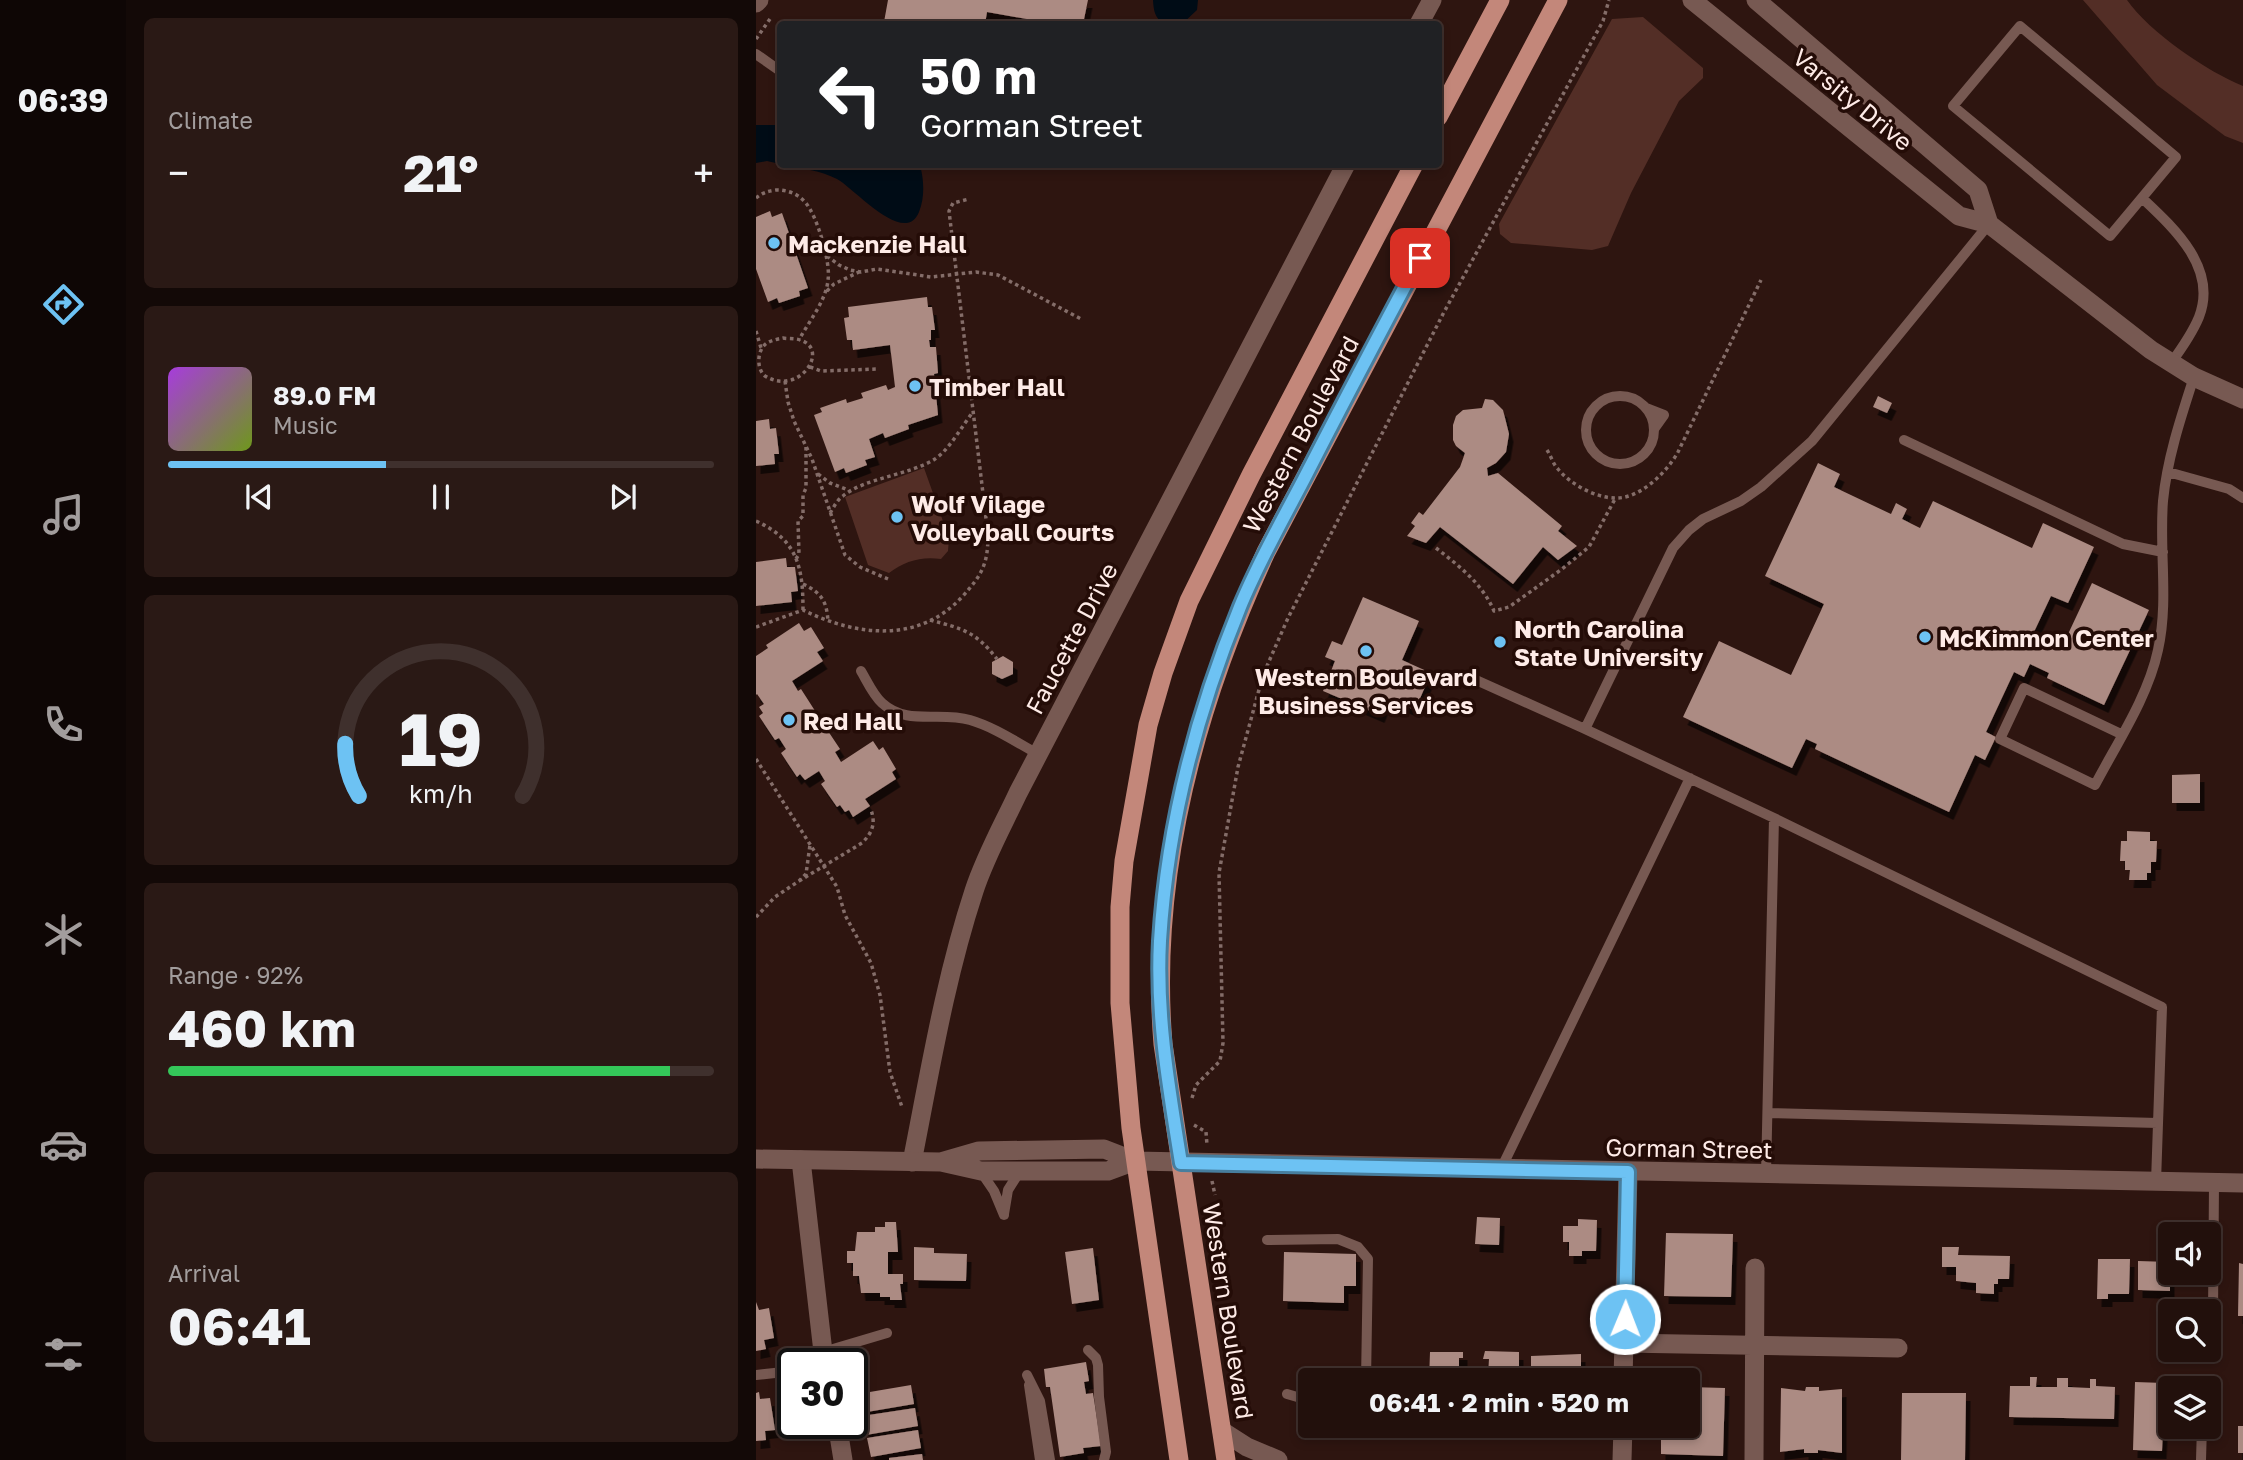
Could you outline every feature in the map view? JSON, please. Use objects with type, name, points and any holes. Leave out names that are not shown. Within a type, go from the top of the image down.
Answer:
[{"type":"main road","points":[[1442,109],[1500,0]]},
{"type":"main road","name":"Western Boulevard","points":[[1226,1460],[1163,1044],[1160,1008],[1160,943],[1166,879],[1182,795],[1200,722],[1224,648],[1266,552],[1558,0]]},
{"type":"main road","name":"Western Boulevard","points":[[1179,1460],[1135,1161],[1124,1068],[1120,1003],[1120,906],[1124,862],[1148,725],[1177,634],[1216,544],[1412,168]]},
{"type":"street","points":[[1421,21],[1432,0]]},
{"type":"street","name":"Varsity Drive","points":[[1692,0],[1959,216],[1989,224],[2151,350],[2193,377],[2243,399]]},
{"type":"street","name":"Varsity Drive","points":[[1756,0],[1978,190],[1989,224]]},
{"type":"street","name":"Faucette Drive","points":[[912,1162],[942,1016],[975,888],[1018,793],[1344,168]]},
{"type":"street","name":"Gorman Street","points":[[942,1162],[979,1151],[1104,1149],[1135,1161],[1181,1163],[2243,1183]]},
{"type":"street","name":"Gorman Street","points":[[756,1159],[942,1162],[981,1171],[1108,1171],[1135,1161]]},
{"type":"street","points":[[801,1160],[825,1348]]},
{"type":"street","points":[[1623,1368],[1628,1172]]},
{"type":"street","points":[[1754,1460],[1755,1268]]},
{"type":"street","points":[[1624,1343],[1898,1348]]},
{"type":"street","points":[[1222,1432],[1247,1447],[1278,1460]]},
{"type":"street","points":[[1622,1460],[1623,1438]]},
{"type":"street","points":[[840,1439],[843,1460]]},
{"type":"lane","points":[[2020,26],[2176,158],[2142,198],[2110,236],[1953,106],[2020,26]]},
{"type":"lane","points":[[756,54],[777,69]]},
{"type":"lane","points":[[2142,198],[2172,226],[2189,248],[2198,265],[2202,284],[2200,315],[2189,339],[2171,363]]},
{"type":"lane","points":[[1585,729],[1673,548],[1703,519],[1741,500],[1812,442],[1989,224]]},
{"type":"lane","points":[[2121,734],[2024,688],[2000,739],[2095,785],[2147,684],[2158,651],[2165,589],[2163,502],[2168,472],[2193,377]]},
{"type":"lane","points":[[1615,395],[1637,400],[1646,408],[1664,415],[1654,429],[1648,450],[1629,463],[1607,462],[1597,456],[1586,437],[1585,425],[1595,405],[1615,395]]},
{"type":"lane","points":[[1904,440],[2123,544],[2163,552]]},
{"type":"lane","points":[[2168,472],[2229,489],[2243,498]]},
{"type":"lane","points":[[861,671],[880,701],[897,714],[911,718],[943,716],[969,719],[1038,754]]},
{"type":"lane","points":[[1476,680],[1774,818],[2162,1007],[2156,1182]]},
{"type":"lane","points":[[1501,1170],[1690,778]]},
{"type":"lane","points":[[1766,1174],[1774,818]]},
{"type":"lane","points":[[1768,1113],[2158,1124]]},
{"type":"lane","points":[[981,1171],[995,1191],[1004,1215],[1008,1189],[1020,1171]]},
{"type":"lane","points":[[2213,1299],[2214,1183]]},
{"type":"lane","points":[[1267,1240],[1338,1239],[1358,1247],[1368,1259],[1366,1368]]},
{"type":"lane","points":[[849,1348],[887,1333]]},
{"type":"lane","points":[[1088,1350],[1096,1358],[1098,1365],[1106,1452],[1104,1460]]},
{"type":"lane","points":[[756,1374],[777,1372]]},
{"type":"lane","points":[[1040,1460],[1027,1375],[1040,1401],[1050,1460]]},
{"type":"lane","points":[[1287,1394],[1298,1397]]},
{"type":"lane","points":[[2201,1460],[2202,1439]]},
{"type":"path","points":[[1192,1108],[1196,1085],[1220,1061],[1223,1043],[1219,873],[1238,766],[1263,675],[1288,618],[1443,314],[1603,22],[1609,0]]},
{"type":"path","points":[[756,39],[775,12]]},
{"type":"path","points":[[756,198],[764,192],[786,191],[799,196],[811,211],[827,256],[829,269],[826,293]]},
{"type":"path","points":[[756,627],[803,610],[847,628],[897,630],[924,624],[952,607],[976,581],[988,556],[988,535],[949,211],[953,203],[969,199]]},
{"type":"path","points":[[827,256],[839,265],[861,272]]},
{"type":"path","points":[[799,340],[834,284],[861,272],[877,269],[931,277],[976,272],[998,275],[1083,320]]},
{"type":"path","points":[[1547,450],[1558,469],[1568,478],[1599,495],[1615,498],[1627,496],[1657,480],[1670,467],[1761,280]]},
{"type":"path","points":[[756,331],[761,348]]},
{"type":"path","points":[[783,338],[799,340],[809,347],[812,355],[810,367],[803,375],[785,381],[758,373],[758,356],[761,348],[769,341],[783,338]]},
{"type":"path","points":[[810,367],[821,371],[878,369]]},
{"type":"path","points":[[785,381],[794,421],[806,442],[845,555],[860,567],[888,579]]},
{"type":"path","points":[[830,513],[838,500],[850,491],[936,459],[973,412]]},
{"type":"path","points":[[796,559],[799,554],[798,520],[803,516],[803,495],[806,488],[806,442]]},
{"type":"path","points":[[817,473],[830,483],[850,491]]},
{"type":"path","points":[[1436,548],[1469,574],[1490,600],[1494,611],[1500,611],[1589,547],[1615,498]]},
{"type":"path","points":[[756,522],[770,528],[785,540],[795,554],[803,584],[803,610]]},
{"type":"path","points":[[803,584],[824,598],[828,608],[828,622]]},
{"type":"path","points":[[930,620],[970,632],[984,642],[997,659]]},
{"type":"path","points":[[756,760],[825,867],[836,887],[845,915],[871,963],[880,995],[891,1072],[903,1110]]},
{"type":"path","points":[[756,916],[775,897],[862,843],[870,835],[874,823],[871,810]]},
{"type":"path","points":[[799,881],[806,874],[810,842]]},
{"type":"path","points":[[1195,1125],[1206,1132]]},
{"type":"shaded area","points":[[1153,0],[1198,0],[1197,10],[1185,21],[1162,21],[1155,13]]},
{"type":"shaded area","points":[[2083,0],[2127,0],[2149,25],[2180,50],[2243,86],[2243,143],[2225,136],[2157,85]]},
{"type":"shaded area","points":[[1643,17],[1703,68],[1703,78],[1679,101],[1631,193],[1608,246],[1592,250],[1511,243],[1500,234],[1499,224],[1612,19]]},
{"type":"shaded area","points":[[756,125],[777,125],[777,163],[767,161],[756,163]]},
{"type":"shaded area","points":[[799,168],[920,168],[923,188],[919,212],[912,221],[903,223],[892,220],[837,179]]},
{"type":"shaded area","name":"Wolf Vilage Volleyball Courts","points":[[924,468],[949,538],[948,551],[941,559],[914,560],[889,573],[868,565],[845,497]]},
{"type":"building","points":[[888,0],[1088,0],[1084,21],[1038,21],[987,12],[986,21],[884,21]]},
{"type":"building","name":"Mackenzie Hall","points":[[770,211],[772,217],[782,213],[808,288],[799,291],[800,296],[779,303],[777,298],[768,302],[756,269],[756,217]]},
{"type":"building","name":"Timber Hall","points":[[927,297],[928,307],[932,307],[935,330],[931,330],[929,340],[930,347],[936,347],[938,373],[934,374],[938,415],[908,425],[909,429],[885,438],[883,433],[869,439],[875,457],[865,460],[867,465],[846,473],[844,468],[835,472],[814,415],[822,412],[820,408],[846,399],[847,403],[863,398],[861,393],[886,385],[888,390],[895,387],[890,345],[853,350],[852,340],[847,340],[844,318],[849,317],[848,307]]},
{"type":"building","points":[[1878,396],[1892,403],[1887,413],[1873,407]]},
{"type":"building","points":[[1485,399],[1493,400],[1503,410],[1509,434],[1506,452],[1487,468],[1488,476],[1498,473],[1562,526],[1558,531],[1577,546],[1558,560],[1543,547],[1513,584],[1440,527],[1426,543],[1407,536],[1415,526],[1411,523],[1419,512],[1423,515],[1460,467],[1465,453],[1453,440],[1456,416],[1463,410],[1482,408]]},
{"type":"building","points":[[769,419],[770,429],[776,428],[779,454],[774,454],[775,464],[756,466],[756,421]]},
{"type":"building","name":"McKimmon Center","points":[[1818,463],[1840,474],[1834,487],[1891,514],[1896,503],[1907,509],[1902,519],[1920,528],[1933,501],[2032,548],[2043,523],[2094,547],[2068,603],[2051,596],[2033,634],[2062,647],[2092,583],[2149,610],[2104,705],[2047,678],[2049,673],[2030,664],[2024,677],[2014,672],[1986,732],[1996,737],[1985,760],[1975,755],[1949,812],[1815,749],[1817,744],[1806,739],[1792,768],[1683,717],[1719,641],[1791,675],[1824,604],[1765,576]]},
{"type":"building","points":[[786,558],[787,567],[795,567],[798,591],[791,592],[792,602],[756,606],[756,562]]},
{"type":"building","name":"Western Boulevard Business Services","points":[[1363,597],[1419,621],[1402,660],[1431,673],[1415,710],[1387,698],[1380,715],[1323,691],[1335,661],[1325,657],[1332,641],[1342,645]]},
{"type":"building","name":"Red Hall","points":[[799,623],[804,631],[811,627],[824,648],[817,652],[823,661],[792,681],[798,691],[801,689],[817,714],[813,716],[820,727],[824,725],[840,749],[835,752],[841,762],[873,741],[879,750],[883,747],[896,769],[892,772],[896,779],[865,799],[870,806],[853,817],[849,810],[845,812],[840,805],[837,807],[821,784],[825,781],[819,771],[805,780],[800,774],[797,777],[781,753],[786,749],[779,738],[775,740],[759,716],[763,713],[759,707],[764,704],[756,695],[756,656],[768,648],[766,645]]},
{"type":"building","points":[[1003,656],[1013,662],[1013,674],[1002,679],[992,674],[992,662]]},
{"type":"building","points":[[2200,774],[2200,803],[2172,803],[2172,775]]},
{"type":"building","points":[[2127,831],[2150,832],[2150,841],[2157,841],[2156,862],[2151,862],[2151,873],[2147,873],[2147,880],[2129,880],[2130,870],[2125,870],[2125,861],[2120,861],[2121,841],[2127,841]]},
{"type":"building","points":[[1477,1217],[1500,1218],[1499,1245],[1475,1244]]},
{"type":"building","points":[[1578,1219],[1597,1220],[1596,1251],[1582,1251],[1582,1256],[1569,1256],[1569,1242],[1563,1242],[1563,1226],[1578,1226]]},
{"type":"building","points":[[885,1222],[896,1222],[898,1252],[888,1252],[888,1274],[903,1274],[903,1284],[900,1284],[902,1300],[880,1297],[880,1293],[861,1293],[859,1276],[853,1276],[853,1263],[847,1263],[847,1251],[855,1251],[857,1232],[875,1232],[875,1227],[885,1227]]},
{"type":"building","points":[[1666,1233],[1733,1234],[1731,1297],[1664,1296]]},
{"type":"building","points":[[914,1247],[934,1248],[934,1253],[967,1254],[966,1281],[914,1280]]},
{"type":"building","points":[[1942,1247],[1959,1247],[1958,1255],[2010,1256],[2009,1279],[1998,1279],[1998,1284],[1994,1284],[1994,1294],[1976,1293],[1976,1283],[1956,1281],[1956,1267],[1942,1267]]},
{"type":"building","points":[[1093,1248],[1099,1300],[1072,1304],[1065,1252]]},
{"type":"building","points":[[1284,1252],[1356,1254],[1356,1286],[1344,1286],[1344,1303],[1283,1301]]},
{"type":"building","points":[[2098,1259],[2130,1259],[2129,1294],[2108,1294],[2108,1299],[2097,1299]]},
{"type":"building","points":[[2138,1261],[2158,1262],[2158,1285],[2170,1285],[2170,1291],[2138,1290]]},
{"type":"building","points":[[2239,1263],[2243,1264],[2243,1316],[2238,1316]]},
{"type":"building","points":[[756,1302],[759,1310],[769,1308],[774,1338],[764,1340],[766,1349],[756,1351]]},
{"type":"building","points":[[1485,1351],[1519,1352],[1519,1368],[1489,1368],[1489,1359],[1483,1359]]},
{"type":"building","points":[[1430,1352],[1463,1352],[1463,1358],[1459,1358],[1459,1368],[1429,1368]]},
{"type":"building","points":[[1581,1354],[1581,1368],[1531,1368],[1531,1356]]},
{"type":"building","points":[[1086,1362],[1089,1381],[1084,1382],[1086,1394],[1093,1393],[1101,1446],[1083,1448],[1084,1453],[1060,1457],[1050,1387],[1046,1387],[1044,1369]]},
{"type":"building","points":[[2030,1377],[2037,1377],[2036,1387],[2057,1387],[2057,1378],[2068,1378],[2068,1387],[2090,1388],[2090,1379],[2096,1379],[2096,1386],[2115,1387],[2114,1419],[2009,1417],[2010,1386],[2030,1386]]},
{"type":"building","points":[[2135,1382],[2158,1383],[2158,1439],[2163,1439],[2162,1451],[2133,1450]]},
{"type":"building","points":[[911,1385],[914,1404],[868,1412],[868,1392]]},
{"type":"building","points":[[1700,1387],[1725,1388],[1723,1456],[1661,1454],[1661,1438],[1700,1438]]},
{"type":"building","points":[[1806,1387],[1819,1387],[1819,1391],[1842,1389],[1842,1453],[1818,1450],[1818,1453],[1804,1453],[1804,1449],[1780,1452],[1781,1388],[1805,1391]]},
{"type":"building","points":[[759,1392],[760,1399],[770,1398],[775,1430],[765,1431],[766,1440],[756,1441],[756,1393]]},
{"type":"building","points":[[1902,1393],[1966,1393],[1965,1460],[1901,1460]]},
{"type":"building","points":[[915,1408],[918,1426],[868,1435],[868,1415]]},
{"type":"building","points":[[2238,1426],[2243,1426],[2243,1453],[2238,1453]]},
{"type":"building","points":[[918,1430],[921,1448],[871,1457],[868,1438]]},
{"type":"building","points":[[922,1454],[923,1460],[889,1460],[889,1458]]},
{"type":"place","name":"Mackenzie Hall","points":[[774,243]]},
{"type":"place","name":"Timber Hall","points":[[915,386]]},
{"type":"place","name":"Wolf Vilage Volleyball Courts","points":[[897,517]]},
{"type":"place","name":"McKimmon Center","points":[[1925,637]]},
{"type":"place","name":"North Carolina State University","points":[[1500,642]]},
{"type":"place","name":"Western Boulevard Business Services","points":[[1366,651]]},
{"type":"place","name":"Red Hall","points":[[789,720]]},
{"type":"route","points":[[1420,258],[1266,552],[1224,648],[1200,722],[1182,795],[1166,879],[1160,943],[1163,1044],[1181,1163],[1628,1172],[1625,1319]]}]
